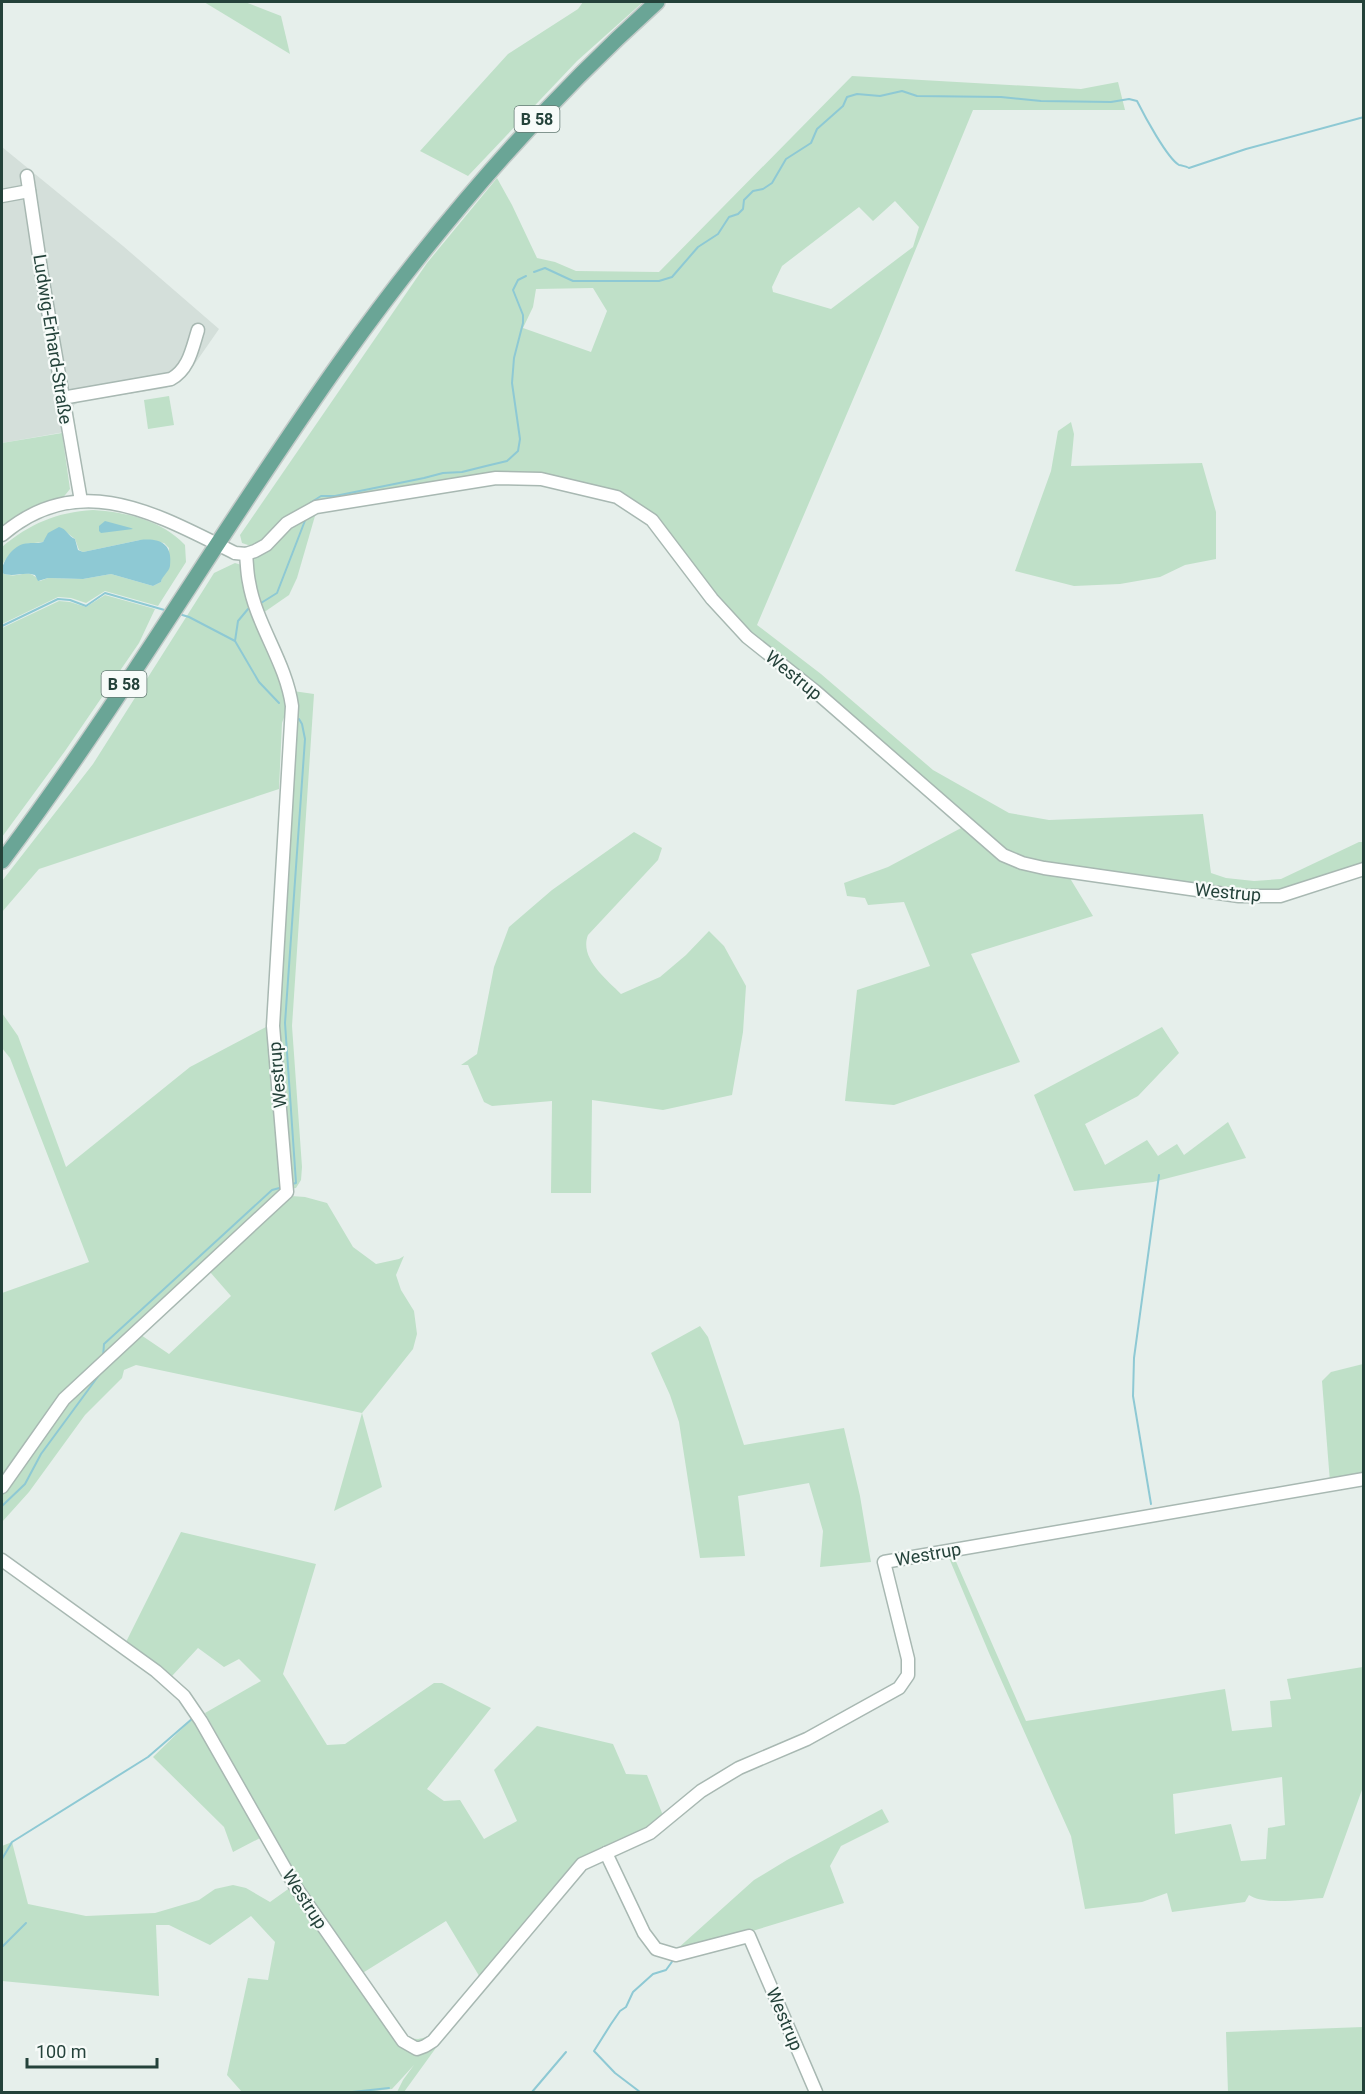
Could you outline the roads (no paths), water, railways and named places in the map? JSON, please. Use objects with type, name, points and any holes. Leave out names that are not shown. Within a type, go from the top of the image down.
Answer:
[{"type":"main road","name":"B 58","points":[[2,861],[78,753],[343,359],[449,218],[540,116],[602,51],[657,2]]},
{"type":"street","name":"Ludwig-Erhard-Straße","points":[[27,176],[62,398],[81,501]]},
{"type":"street","points":[[2,196],[29,191]]},
{"type":"street","points":[[62,398],[171,379],[181,373],[186,366],[198,330]]},
{"type":"street","name":"Westrup","points":[[2,1487],[64,1399],[287,1192],[273,1026],[292,706],[290,688],[251,591],[246,554],[266,545],[287,523],[316,507],[496,478],[541,479],[617,497],[652,520],[712,600],[747,637],[815,691],[1004,855],[1022,863],[1044,868],[1239,896],[1280,896],[1364,869]]},
{"type":"street","points":[[2,535],[19,522],[42,510],[81,501],[108,502],[140,509],[176,522],[236,553],[246,554]]},
{"type":"street","name":"Westrup","points":[[2,1560],[156,1671],[184,1696],[201,1720],[295,1886],[409,2046],[417,2049],[433,2041],[582,1864],[650,1833],[701,1791],[739,1768],[807,1739],[899,1688],[908,1675],[908,1659],[884,1562],[1364,1479]]},
{"type":"street","name":"Westrup","points":[[606,1853],[644,1933],[656,1948],[676,1955],[749,1936],[816,2092]]},
{"type":"water","points":[[105,521],[133,529],[101,533],[99,526]]},
{"type":"water","points":[[59,527],[75,539],[78,550],[83,552],[140,540],[159,541],[167,547],[169,552],[169,568],[161,582],[153,586],[111,574],[83,579],[48,578],[38,581],[35,575],[31,574],[2,573],[5,560],[15,548],[23,544],[43,542],[48,533]]},
{"type":"waterway","points":[[534,272],[545,268],[573,281],[659,281],[672,277],[698,247],[718,234],[729,217],[738,214],[743,209],[744,200],[753,191],[763,189],[772,183],[786,159],[811,143],[817,129],[843,106],[847,97],[857,94],[880,96],[902,91],[917,96],[1001,97],[1041,101],[1111,102],[1129,99],[1137,101],[1156,136],[1174,161],[1189,168],[1246,149],[1364,117]]},
{"type":"waterway","points":[[310,503],[321,496],[335,496],[443,473],[462,472],[507,461],[518,451],[520,439],[512,383],[514,358],[523,315],[513,290],[518,280],[526,276]]},
{"type":"waterway","points":[[261,603],[277,593],[306,518]]},
{"type":"waterway","points":[[2,626],[58,599],[70,600],[86,606],[105,593],[168,611]]},
{"type":"waterway","points":[[235,641],[238,621],[248,609]]},
{"type":"waterway","points":[[179,614],[235,641],[259,682],[279,703]]},
{"type":"waterway","points":[[292,1184],[296,1183],[285,1023],[305,739],[299,719]]},
{"type":"waterway","points":[[1151,1504],[1133,1396],[1134,1358],[1159,1175]]},
{"type":"waterway","points":[[103,1357],[104,1344],[272,1190],[283,1187]]},
{"type":"waterway","points":[[2,1506],[25,1484],[41,1454],[102,1371]]},
{"type":"waterway","points":[[2,1859],[12,1842],[148,1757],[193,1718]]},
{"type":"waterway","points":[[2,1947],[26,1923]]},
{"type":"waterway","points":[[640,2092],[615,2073],[594,2051],[620,2011],[626,2007],[633,1992],[653,1974],[666,1970],[674,1959]]},
{"type":"waterway","points":[[532,2092],[566,2052]]},
{"type":"waterway","points":[[352,2092],[389,2088]]}]
